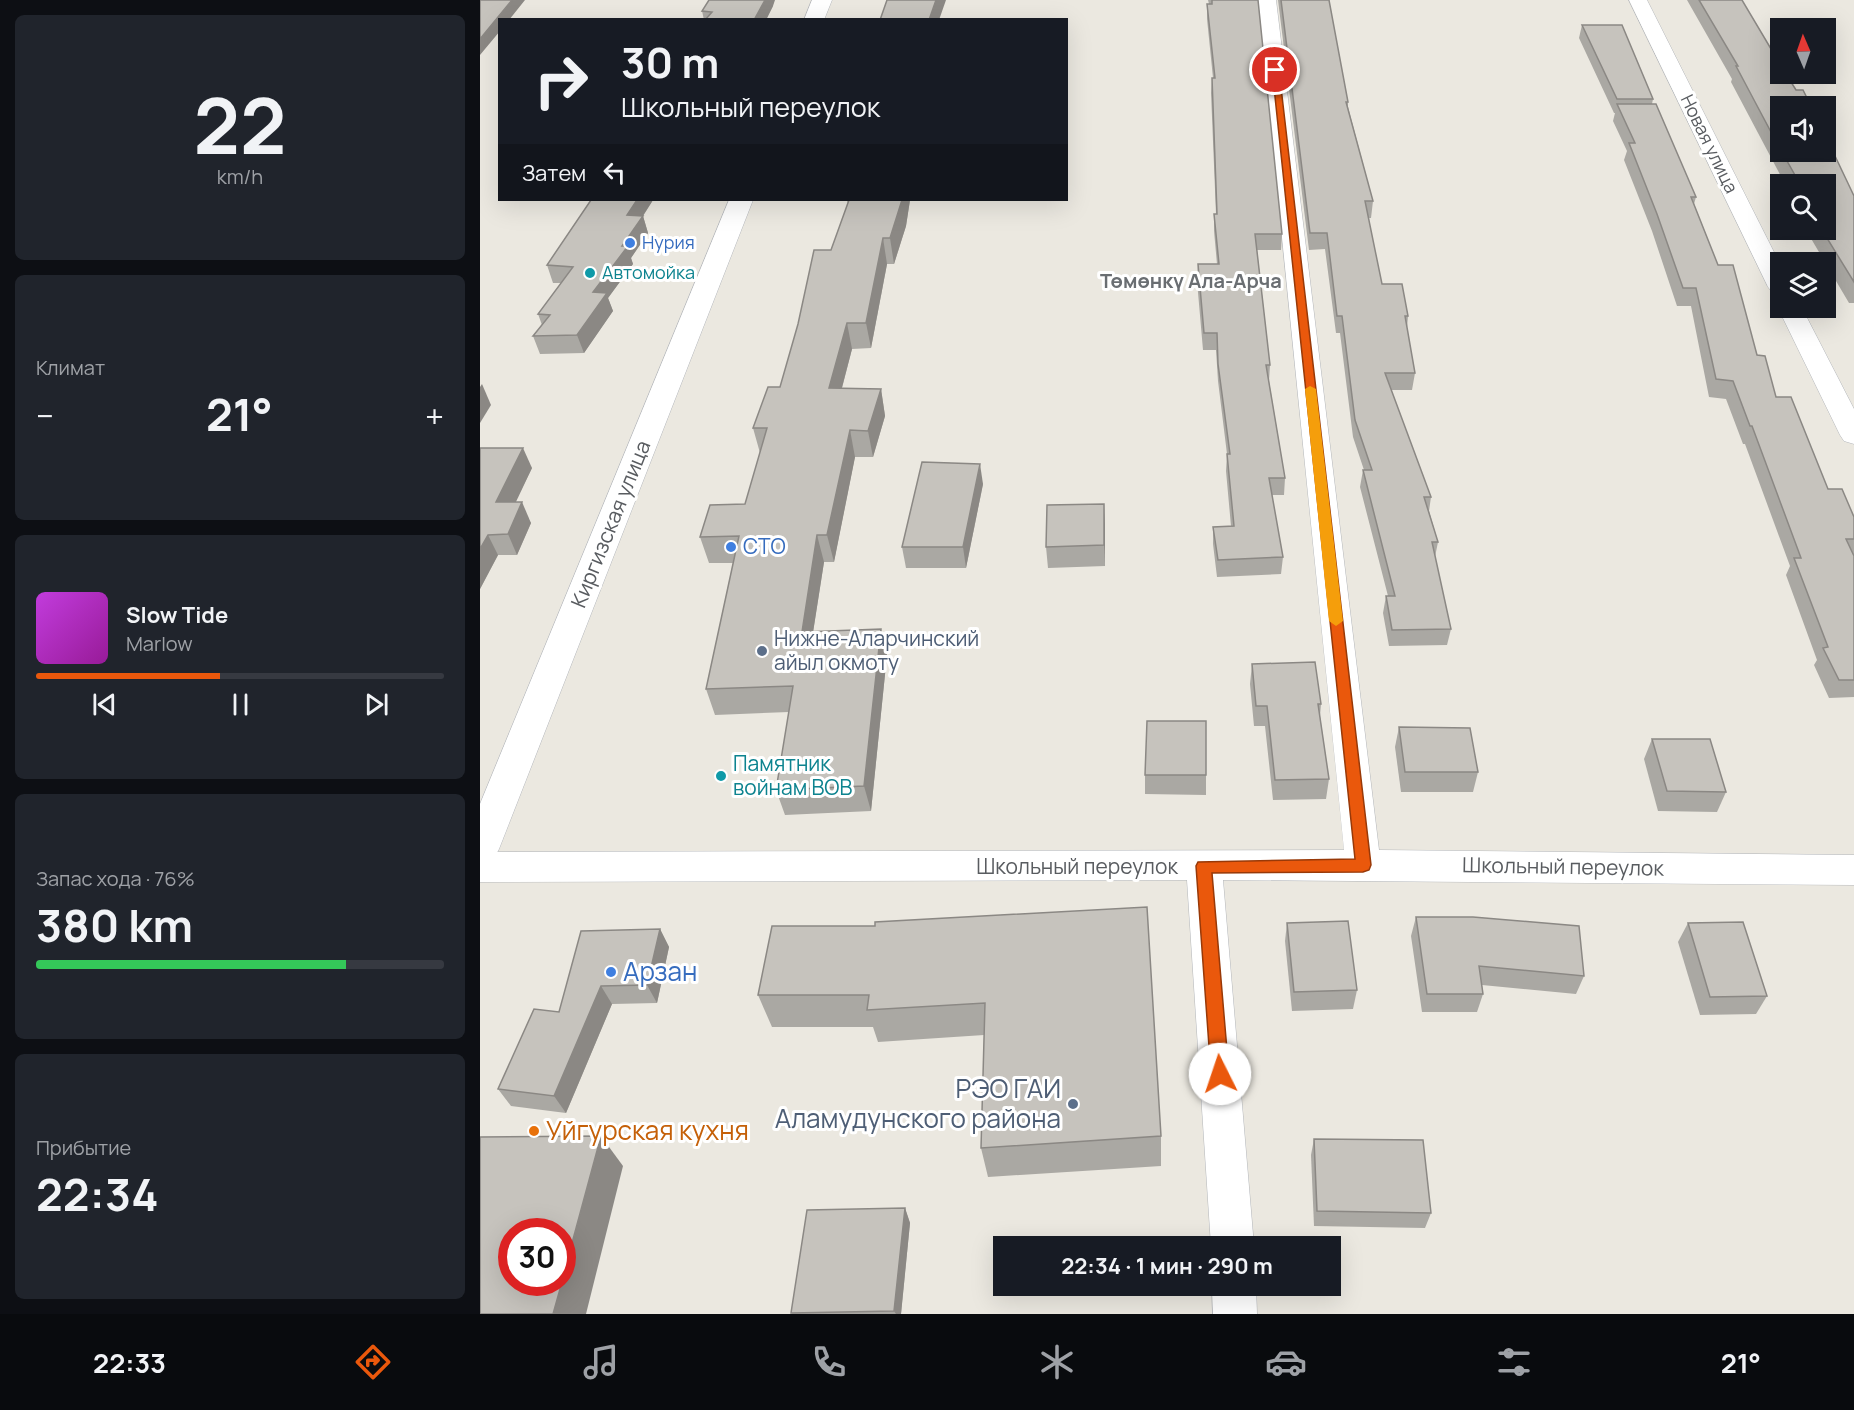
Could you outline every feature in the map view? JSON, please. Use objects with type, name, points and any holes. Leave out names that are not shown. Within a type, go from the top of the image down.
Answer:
[{"type":"main road","points":[[815,18],[822,0]]},
{"type":"main road","name":"Киргизская улица","points":[[480,849],[741,201]]},
{"type":"street","points":[[1267,0],[1363,865]]},
{"type":"street","name":"Новая улица","points":[[1638,0],[1770,267]]},
{"type":"street","points":[[1796,318],[1854,435]]},
{"type":"street","name":"Школьный переулок","points":[[480,867],[1363,865],[1854,870]]},
{"type":"street","points":[[1204,866],[1231,1236]]},
{"type":"street","points":[[1234,1296],[1235,1314]]},
{"type":"building","points":[[480,0],[512,0],[480,39]]},
{"type":"building","points":[[709,0],[765,0],[755,18],[707,18],[712,12],[702,11]]},
{"type":"building","points":[[887,0],[936,0],[930,18],[881,18]]},
{"type":"building","points":[[1212,0],[1258,0],[1282,234],[1255,234],[1270,365],[1266,365],[1285,478],[1269,478],[1283,557],[1218,560],[1213,527],[1234,526],[1227,454],[1230,454],[1218,364],[1217,333],[1204,333],[1198,264],[1219,264],[1214,214],[1217,214],[1212,78],[1215,78],[1207,4],[1212,4]]},
{"type":"building","points":[[1281,0],[1329,0],[1348,102],[1346,102],[1373,201],[1365,201],[1382,284],[1402,284],[1415,373],[1385,373],[1431,497],[1424,497],[1438,542],[1432,542],[1451,629],[1392,630],[1386,596],[1395,596],[1363,470],[1372,470],[1355,420],[1342,316],[1337,316],[1327,233],[1310,233]]},
{"type":"building","points":[[1699,0],[1742,0],[1770,47],[1770,84],[1792,84],[1796,90],[1803,90],[1806,96],[1770,96],[1770,130],[1736,66],[1738,66]]},
{"type":"building","points":[[1582,25],[1622,25],[1653,99],[1617,99]]},
{"type":"building","points":[[1617,104],[1656,104],[1696,197],[1691,197],[1718,265],[1733,265],[1757,355],[1765,356],[1776,397],[1791,397],[1828,489],[1842,489],[1854,517],[1854,539],[1846,539],[1854,556],[1854,680],[1839,680],[1823,648],[1828,647],[1794,558],[1801,558],[1752,426],[1750,426],[1733,381],[1716,379],[1696,288],[1683,288],[1629,143],[1635,143]]},
{"type":"building","points":[[1836,158],[1854,196],[1854,282],[1828,240],[1836,240],[1836,174],[1794,174],[1788,162],[1836,162]]},
{"type":"building","points":[[590,201],[636,201],[627,215],[643,216],[622,246],[628,246],[593,292],[607,293],[577,335],[533,336],[550,315],[538,314],[573,267],[547,265]]},
{"type":"building","points":[[849,201],[902,201],[890,238],[883,238],[866,323],[847,323],[829,388],[881,389],[868,431],[850,430],[827,535],[817,535],[802,632],[881,629],[864,786],[776,790],[793,686],[706,689],[739,536],[700,537],[710,505],[745,504],[767,428],[753,428],[768,387],[780,387],[798,324],[814,250],[831,250]]},
{"type":"building","points":[[480,448],[523,448],[496,502],[522,502],[508,534],[488,535],[480,549]]},
{"type":"building","points":[[922,462],[980,464],[963,547],[902,547]]},
{"type":"building","points":[[1104,504],[1104,545],[1046,547],[1047,505]]},
{"type":"building","points":[[1315,662],[1321,704],[1318,704],[1329,779],[1275,780],[1267,706],[1256,706],[1252,664]]},
{"type":"building","points":[[1147,721],[1206,721],[1206,775],[1145,775]]},
{"type":"building","points":[[1399,727],[1470,728],[1478,772],[1405,772]]},
{"type":"building","points":[[1652,739],[1710,739],[1726,792],[1667,791]]},
{"type":"building","name":"РЭО ГАИ Аламудунского района","points":[[1147,907],[1161,1136],[981,1148],[985,1003],[867,1010],[869,995],[758,995],[772,926],[875,926],[875,922]]},
{"type":"building","points":[[1416,917],[1473,917],[1579,926],[1584,976],[1479,966],[1483,994],[1427,994]]},
{"type":"building","points":[[1348,921],[1357,990],[1294,992],[1287,923]]},
{"type":"building","points":[[1743,922],[1767,996],[1710,997],[1688,923]]},
{"type":"building","points":[[660,929],[647,985],[601,986],[554,1096],[498,1089],[534,1009],[559,1012],[581,931]]},
{"type":"building","points":[[601,1136],[576,1228],[576,1218],[498,1218],[498,1296],[558,1296],[553,1314],[480,1314],[480,1137]]},
{"type":"building","points":[[1314,1139],[1423,1140],[1431,1213],[1317,1211]]},
{"type":"building","points":[[905,1208],[894,1311],[791,1313],[807,1210]]},
{"type":"slow traffic","points":[[1310,389],[1336,621]]},
{"type":"place","name":"Нурия","points":[[630,243]]},
{"type":"place","name":"Автомойка","points":[[590,273]]},
{"type":"place","name":"СТО","points":[[731,547]]},
{"type":"place","name":"Нижне-Аларчинский айыл окмоту","points":[[762,651]]},
{"type":"place","name":"Памятник войнам ВОВ","points":[[721,776]]},
{"type":"place","name":"Арзан","points":[[611,972]]},
{"type":"place","name":"РЭО ГАИ Аламудунского района","points":[[1073,1104]]},
{"type":"place","name":"Уйгурская кухня","points":[[534,1131]]},
{"type":"district","name":"Төмөнкү Ала-Арча","points":[[1191,281]]},
{"type":"route","points":[[1220,1074],[1204,866],[1363,865],[1275,70]]}]
